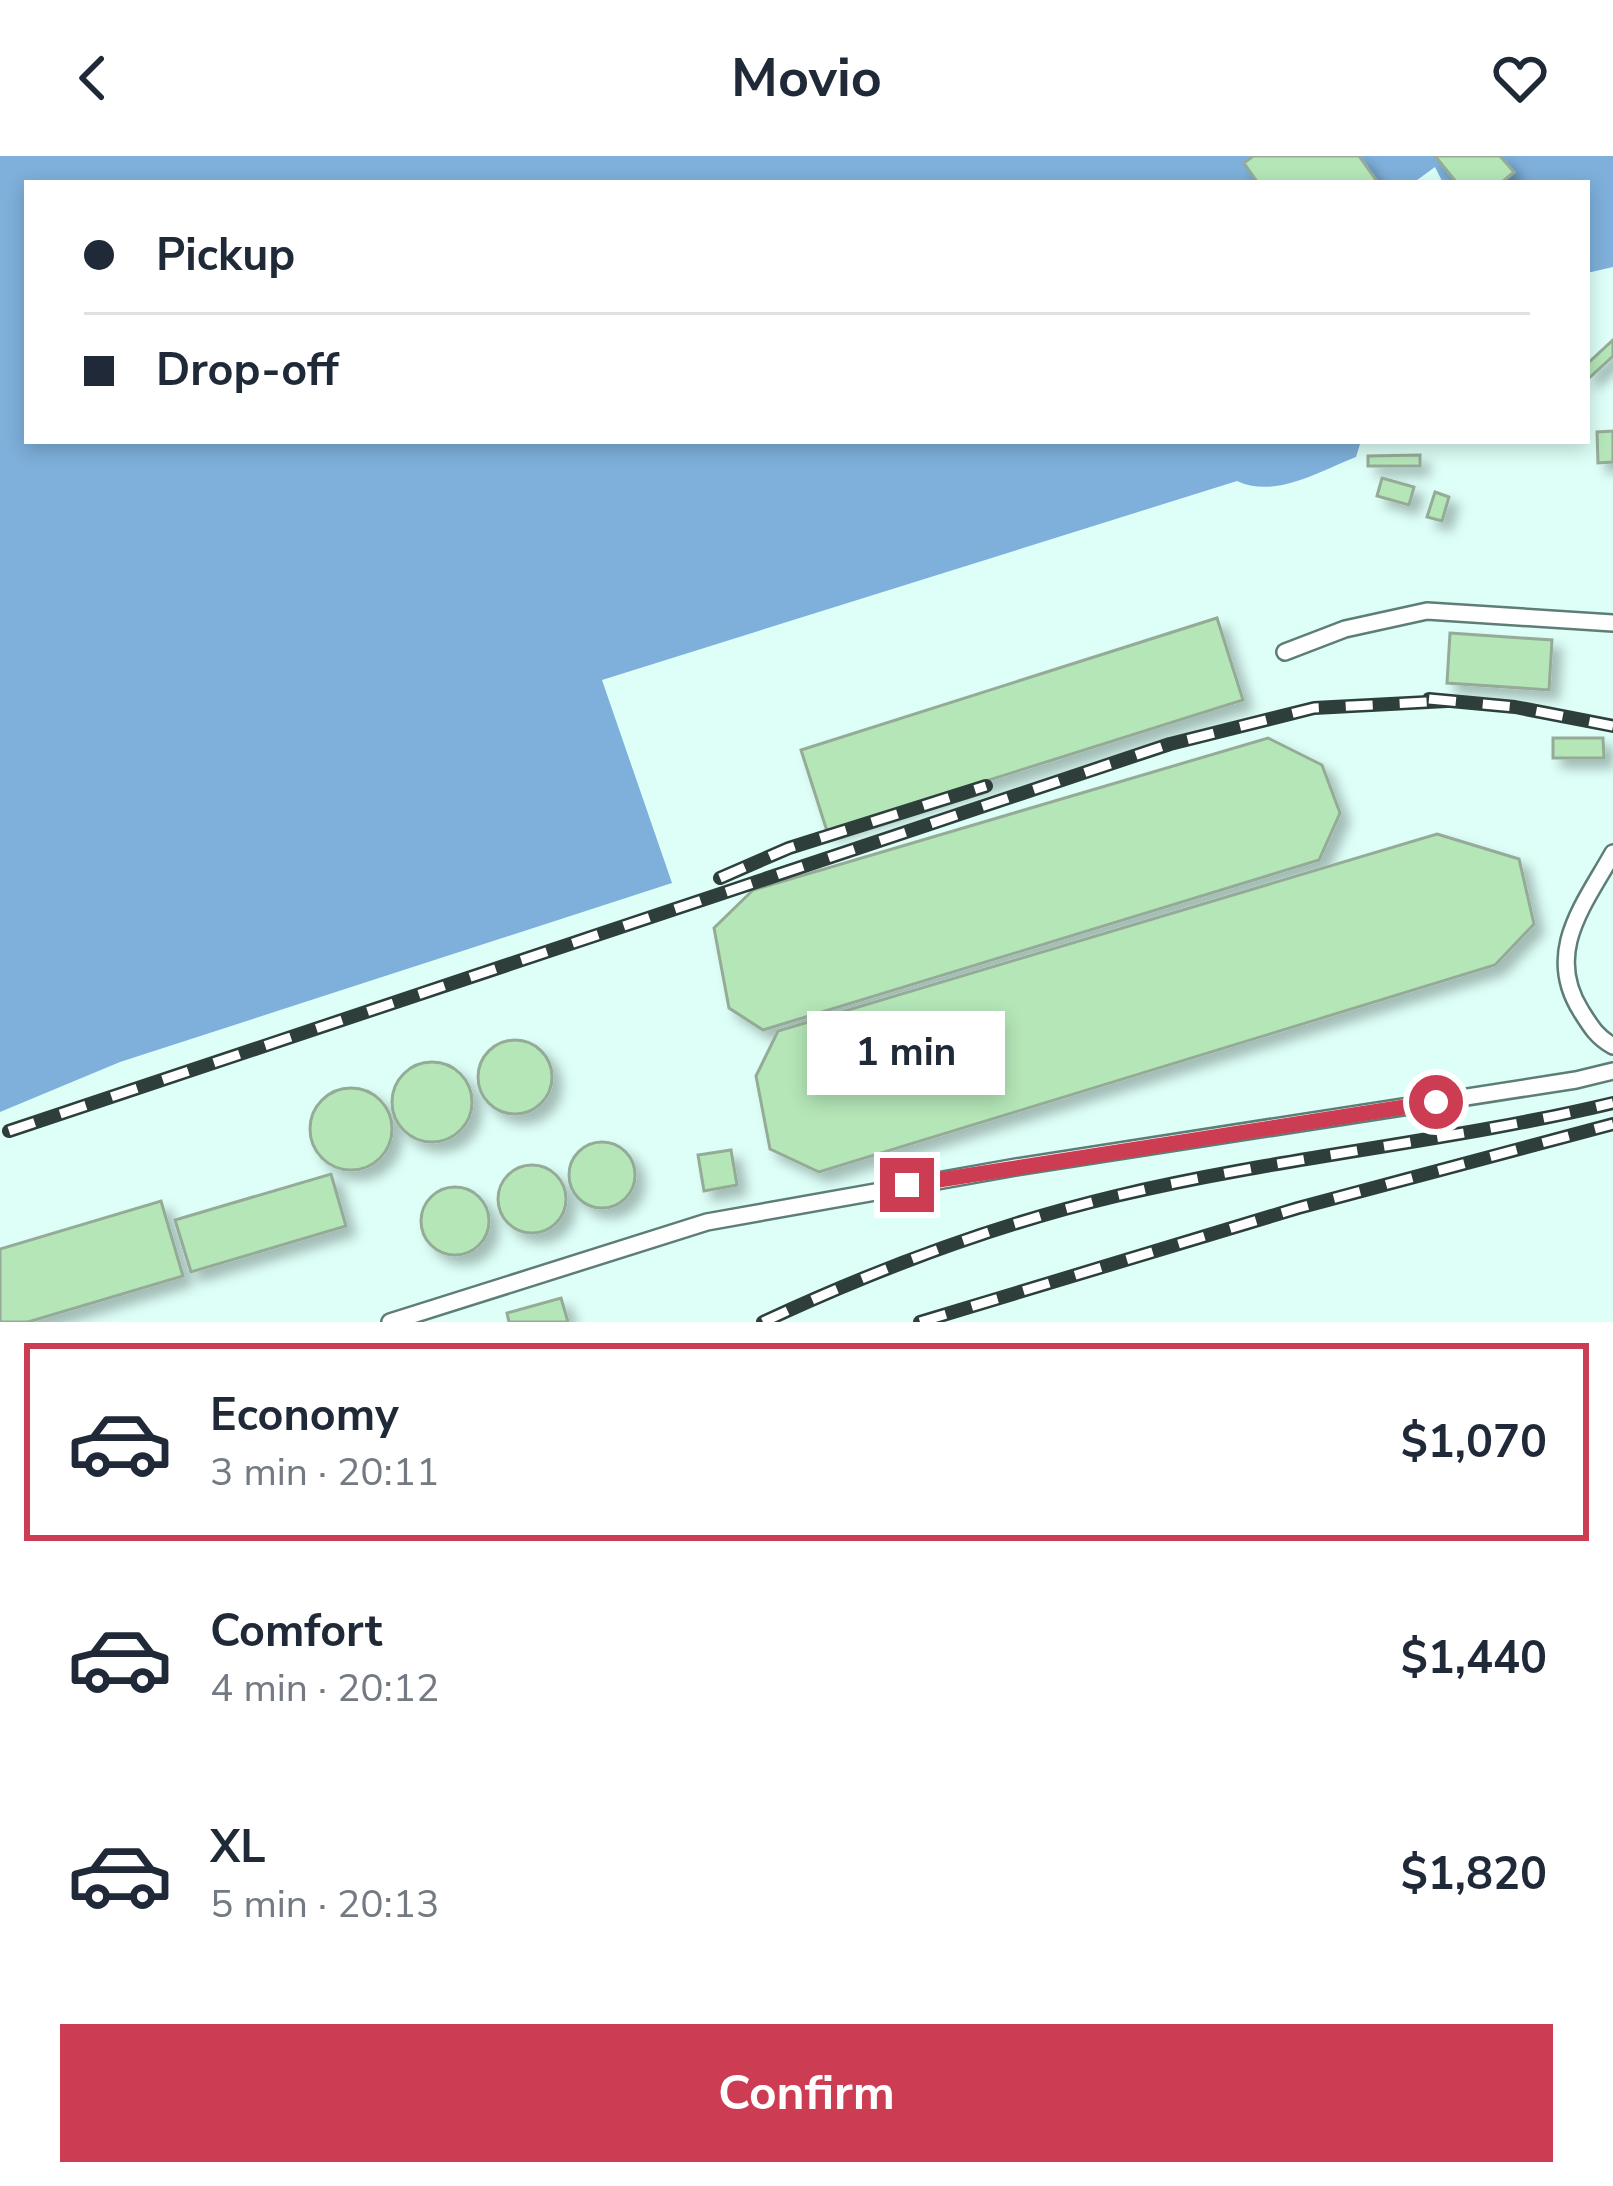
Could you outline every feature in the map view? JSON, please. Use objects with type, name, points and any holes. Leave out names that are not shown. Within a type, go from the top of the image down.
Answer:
[{"type":"lane","points":[[1285,652],[1345,629],[1427,611],[1613,623]]},
{"type":"lane","points":[[1613,853],[1568,937],[1565,963],[1574,999],[1598,1038],[1613,1046]]},
{"type":"lane","points":[[390,1322],[707,1222],[891,1187],[1613,1071]]},
{"type":"water","points":[[0,156],[1613,156],[1613,267],[1590,272],[1590,180],[1442,180],[1435,167],[1417,180],[24,180],[24,444],[1360,444],[1356,457],[1297,481],[1267,487],[1237,481],[602,680],[672,883],[120,1062],[0,1112]]},
{"type":"building","points":[[1253,156],[1359,156],[1376,180],[1256,180],[1244,163]]},
{"type":"building","points":[[1435,156],[1500,156],[1514,172],[1505,180],[1455,180]]},
{"type":"building","points":[[1613,340],[1613,356],[1590,377],[1590,361]]},
{"type":"building","points":[[1613,431],[1613,462],[1598,463],[1597,432]]},
{"type":"building","points":[[1420,455],[1420,466],[1368,466],[1368,456]]},
{"type":"building","points":[[1382,478],[1414,487],[1409,505],[1377,496]]},
{"type":"building","points":[[1435,492],[1449,497],[1442,521],[1427,517]]},
{"type":"building","points":[[1217,618],[1243,700],[827,831],[801,750]]},
{"type":"building","points":[[1450,633],[1552,640],[1549,690],[1447,683]]},
{"type":"building","points":[[1268,738],[1322,765],[1340,813],[1319,860],[763,1030],[729,1008],[714,928],[753,890]]},
{"type":"building","points":[[1553,738],[1603,738],[1604,758],[1553,758]]},
{"type":"building","points":[[1437,834],[1519,859],[1534,924],[1495,965],[819,1172],[770,1149],[756,1076],[778,1031]]},
{"type":"building","points":[[515,1040],[541,1051],[552,1077],[541,1103],[515,1114],[489,1103],[478,1077],[489,1051]]},
{"type":"building","points":[[432,1062],[460,1074],[472,1102],[460,1130],[432,1142],[404,1130],[392,1102],[404,1074]]},
{"type":"building","points":[[351,1088],[380,1100],[392,1129],[380,1158],[351,1170],[322,1158],[310,1129],[322,1100]]},
{"type":"building","points":[[602,1142],[625,1152],[635,1175],[625,1198],[602,1208],[579,1198],[569,1175],[579,1152]]},
{"type":"building","points":[[731,1150],[737,1185],[704,1191],[698,1155]]},
{"type":"building","points":[[532,1165],[556,1175],[566,1199],[556,1223],[532,1233],[508,1223],[498,1199],[508,1175]]},
{"type":"building","points":[[331,1174],[346,1226],[191,1272],[175,1220]]},
{"type":"building","points":[[455,1187],[479,1197],[489,1221],[479,1245],[455,1255],[431,1245],[421,1221],[431,1197]]},
{"type":"building","points":[[161,1201],[183,1276],[28,1322],[0,1322],[0,1249]]},
{"type":"building","points":[[561,1298],[568,1322],[509,1322],[507,1313]]},
{"type":"railway","points":[[1429,699],[1515,707],[1613,726]]},
{"type":"railway","points":[[9,1131],[1170,744],[1314,708],[1447,701]]},
{"type":"railway","points":[[720,878],[789,848],[986,786]]},
{"type":"railway","points":[[763,1322],[936,1250],[1070,1208],[1240,1170],[1613,1103]]},
{"type":"railway","points":[[920,1322],[1298,1208],[1613,1124]]},
{"type":"route","points":[[907,1185],[1436,1102]]}]
